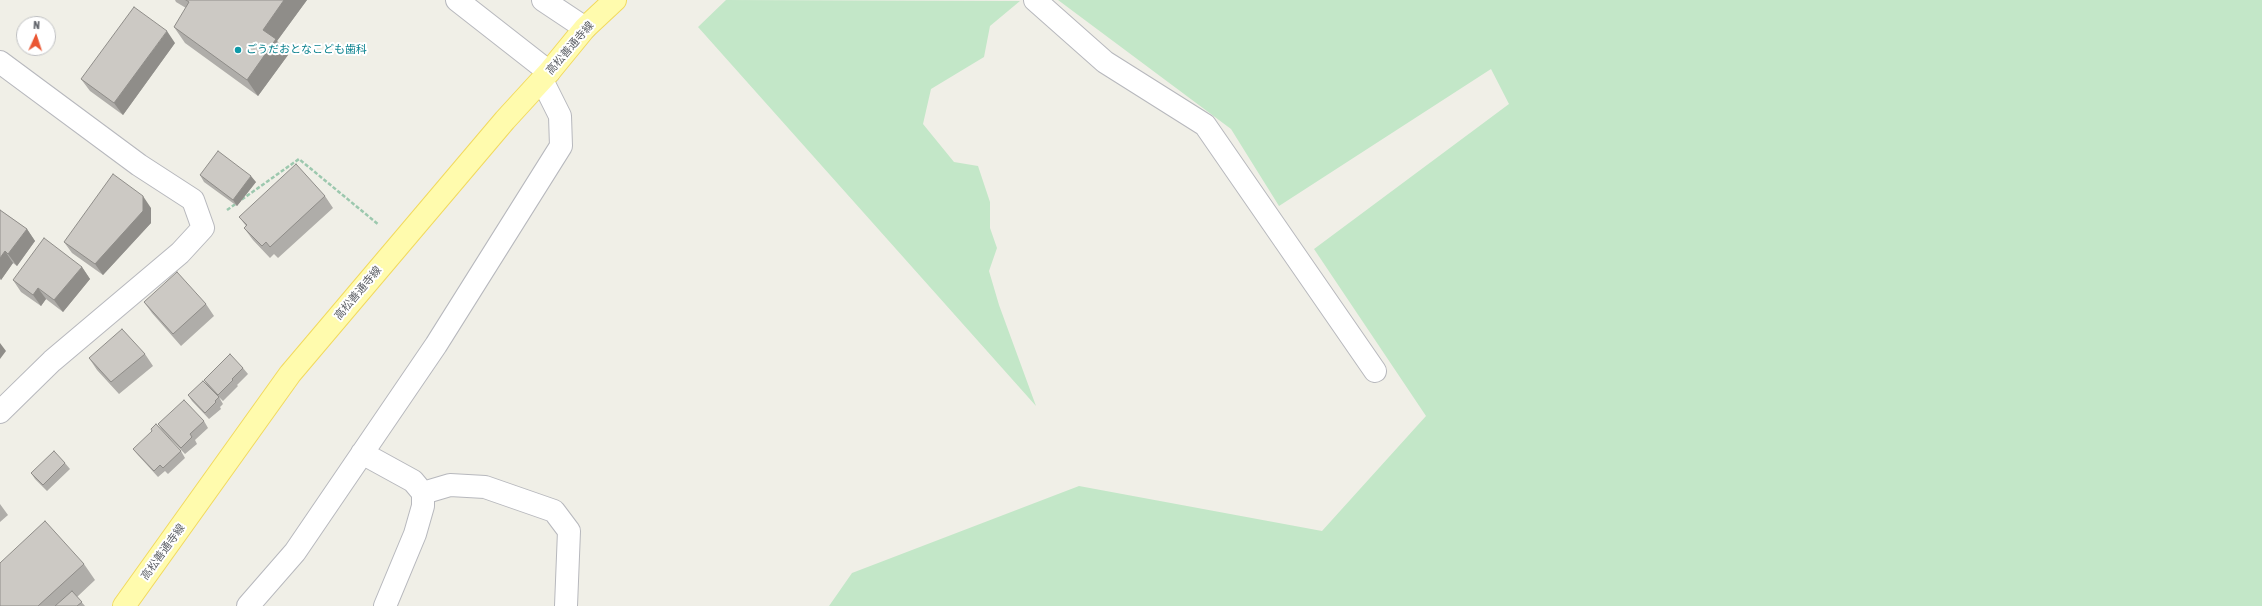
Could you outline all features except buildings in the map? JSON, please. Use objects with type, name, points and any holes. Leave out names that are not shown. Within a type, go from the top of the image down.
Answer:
[{"type":"main road","name":"高松善通寺線","points":[[124,606],[290,374],[505,120],[586,28],[615,0]]},
{"type":"street","points":[[248,606],[295,552],[436,345],[562,146],[560,116],[545,76],[457,0]]},
{"type":"street","points":[[543,0],[586,28]]},
{"type":"street","points":[[1035,0],[1105,62],[1205,125],[1375,371]]},
{"type":"street","points":[[0,62],[139,165],[193,200],[202,228],[180,253],[52,361],[0,412]]},
{"type":"street","points":[[362,453],[412,481],[423,493],[424,506],[415,534],[385,606]]},
{"type":"street","points":[[423,493],[450,484],[485,488],[554,511],[569,532],[566,606]]},
{"type":"path","points":[[202,228],[298,159],[401,242]]},
{"type":"green space","points":[[726,0],[1020,1],[990,26],[984,57],[931,89],[923,124],[954,162],[978,166],[990,202],[990,228],[997,248],[989,271],[999,305],[1036,406],[698,27]]},
{"type":"green space","points":[[1058,0],[2262,0],[2262,606],[829,606],[852,573],[1079,486],[1322,531],[1426,416],[1314,249],[1509,104],[1491,69],[1279,206],[1231,129]]},
{"type":"place","name":"ごうだおとなこども歯科","points":[[238,50]]}]
